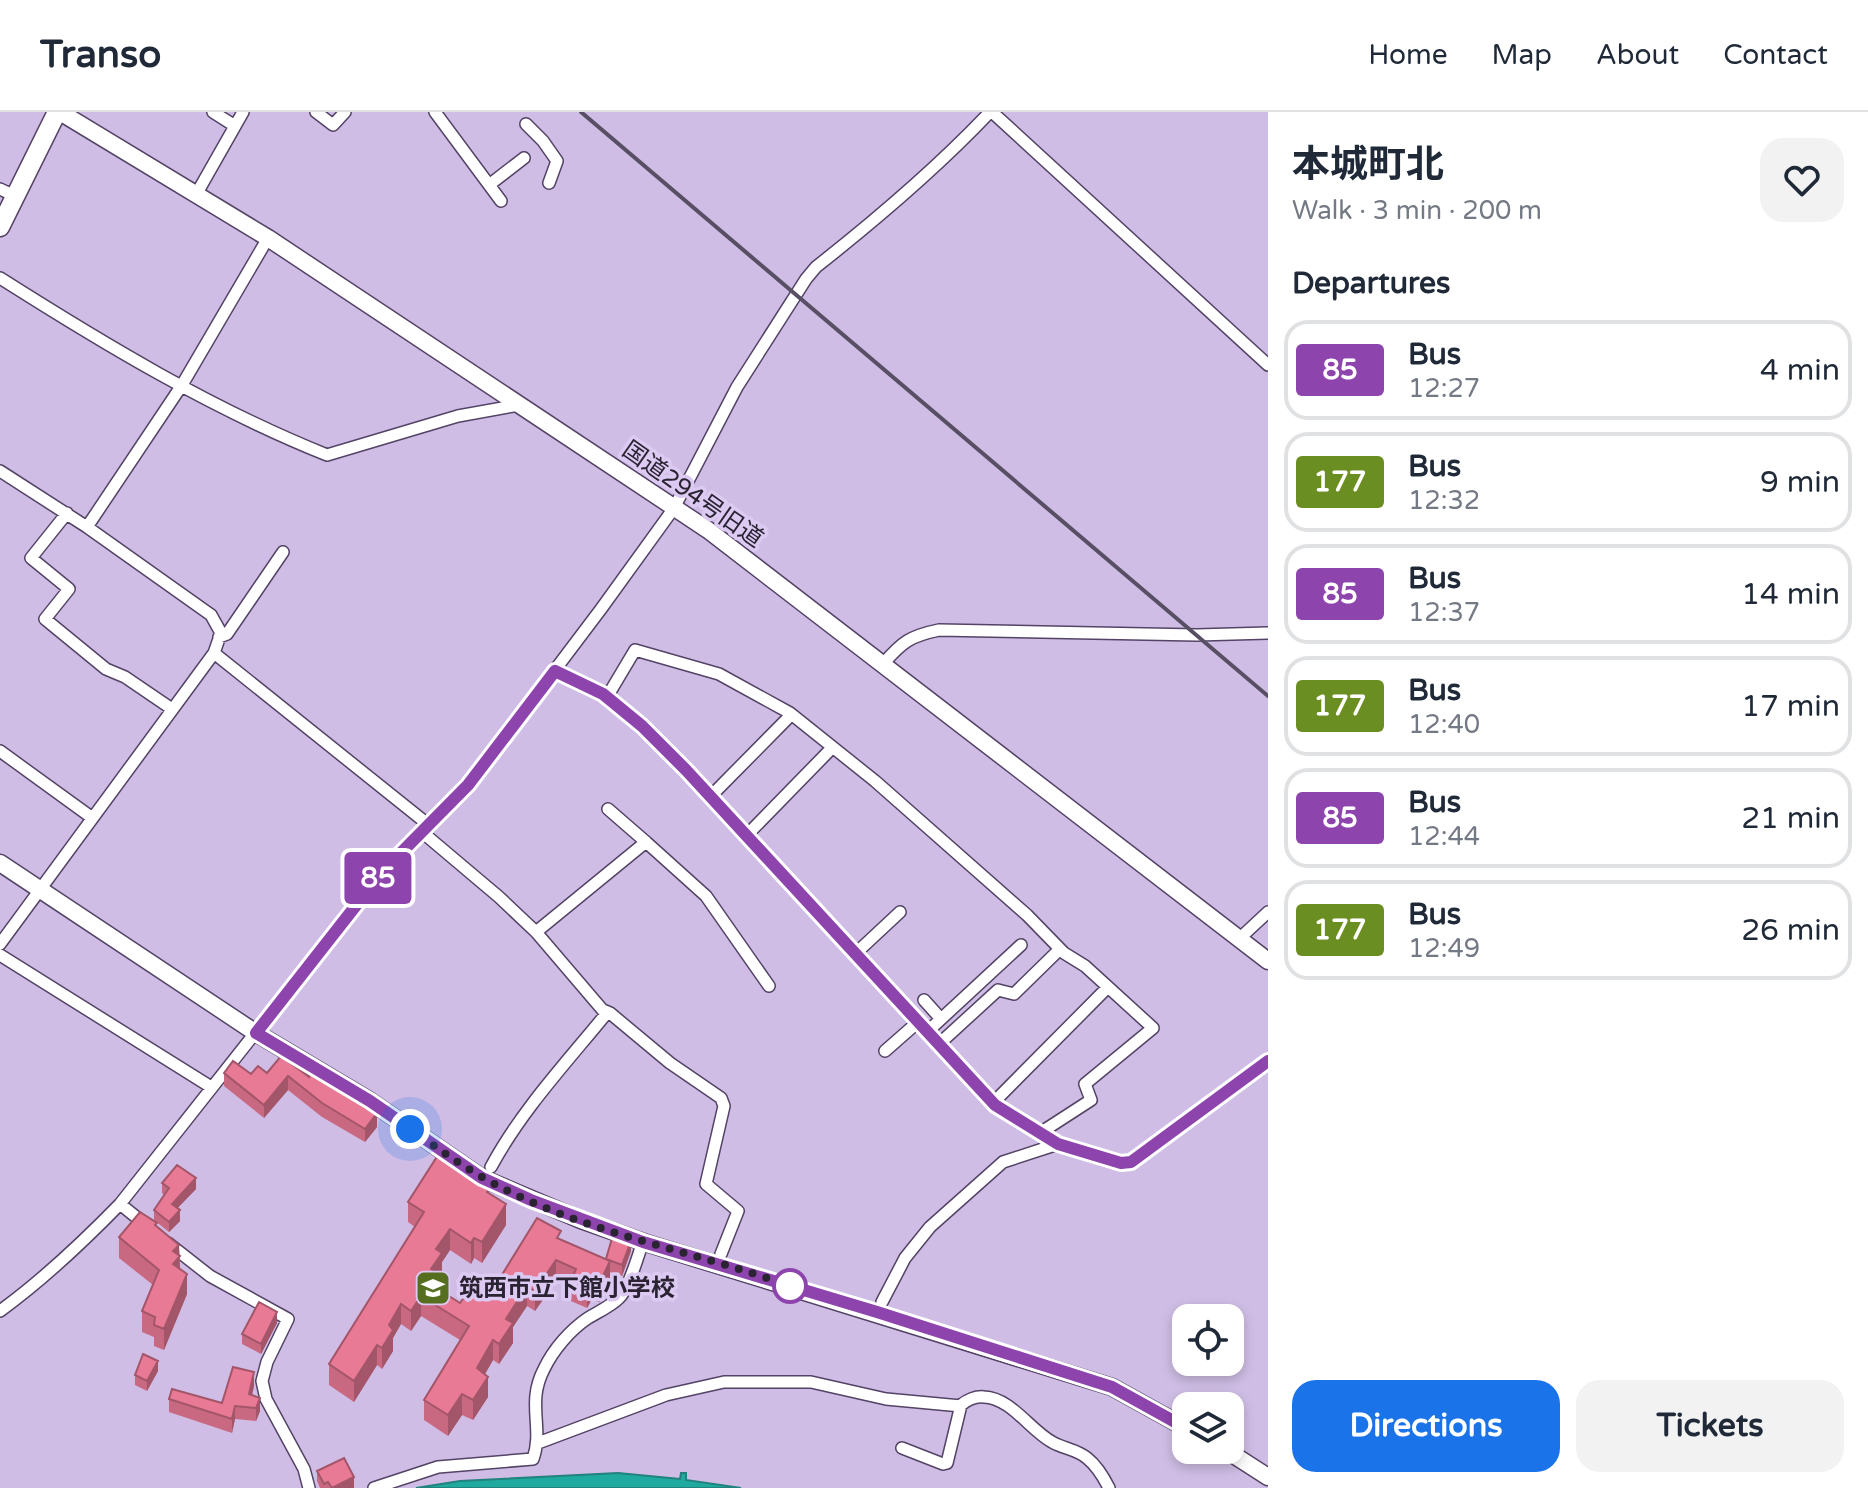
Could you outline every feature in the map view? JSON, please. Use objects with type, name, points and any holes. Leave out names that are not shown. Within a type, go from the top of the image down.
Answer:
[{"type":"main road","points":[[0,227],[8,192],[58,112]]},
{"type":"street","name":"国道294号旧道","points":[[58,112],[268,238],[708,530],[1268,961]]},
{"type":"street","points":[[213,112],[235,126]]},
{"type":"street","points":[[197,193],[243,112]]},
{"type":"street","points":[[316,112],[333,125],[345,112]]},
{"type":"street","points":[[435,112],[501,201]]},
{"type":"street","points":[[0,1311],[71,1254],[120,1204],[383,871],[468,785],[674,508],[737,387],[806,279],[816,267],[889,209],[991,112],[1268,365]]},
{"type":"street","points":[[526,124],[557,161],[549,183]]},
{"type":"street","points":[[489,185],[524,158]]},
{"type":"street","points":[[87,527],[182,385],[268,238]]},
{"type":"street","points":[[0,278],[100,341],[182,385],[327,455],[458,416],[519,405]]},
{"type":"street","points":[[0,471],[67,513],[211,615],[221,633],[214,653],[0,944]]},
{"type":"street","points":[[67,513],[31,558],[69,589],[45,619],[106,669],[125,677],[172,709]]},
{"type":"street","points":[[219,637],[227,634],[283,552]]},
{"type":"street","points":[[883,664],[901,643],[917,634],[939,630],[1197,635],[1268,633]]},
{"type":"street","points":[[607,697],[635,650],[719,674],[790,713],[875,781],[1027,915],[1060,949],[1153,1028],[1085,1084],[1091,1100],[1040,1133]]},
{"type":"street","points":[[214,653],[426,829],[536,932],[606,1014],[542,1093],[503,1145],[491,1167]]},
{"type":"street","points":[[555,671],[607,697],[642,726],[993,1103],[1058,1144],[1121,1163],[1131,1162],[1268,1061]]},
{"type":"street","points":[[710,797],[787,719]]},
{"type":"street","points":[[0,751],[91,817]]},
{"type":"street","points":[[746,836],[828,752]]},
{"type":"street","points":[[608,809],[706,896],[769,986]]},
{"type":"street","points":[[536,932],[646,842]]},
{"type":"street","points":[[0,863],[256,1033],[370,1101],[482,1178],[581,1220],[643,1242],[1112,1387],[1172,1420]]},
{"type":"street","points":[[855,954],[900,912]]},
{"type":"street","points":[[1239,939],[1268,912]]},
{"type":"street","points":[[927,1032],[1021,945]]},
{"type":"street","points":[[939,1044],[998,990],[1014,994],[1060,949]]},
{"type":"street","points":[[0,955],[211,1087]]},
{"type":"street","points":[[993,1103],[1108,987]]},
{"type":"street","points":[[924,1000],[941,1019]]},
{"type":"street","points":[[603,1010],[670,1063],[721,1098],[724,1106],[706,1184],[738,1211],[721,1254]]},
{"type":"street","points":[[885,1051],[918,1022]]},
{"type":"street","points":[[882,1302],[905,1258],[930,1227],[992,1171],[1003,1162],[1058,1144]]},
{"type":"street","points":[[120,1204],[210,1276],[288,1319],[267,1362],[262,1381],[266,1399],[304,1469],[309,1488]]},
{"type":"street","points":[[374,1488],[438,1467],[533,1459],[538,1443],[534,1399],[544,1368],[559,1345],[584,1321],[621,1297],[643,1242]]},
{"type":"street","points":[[538,1443],[666,1395],[724,1382],[811,1382],[886,1399],[961,1406]]},
{"type":"street","points":[[902,1448],[947,1463],[961,1406],[968,1399],[984,1396],[998,1401],[1055,1444],[1075,1449],[1089,1459],[1109,1488]]},
{"type":"street","points":[[1244,1462],[1268,1477]]},
{"type":"shaded area","points":[[618,1473],[680,1479],[681,1473],[686,1473],[686,1480],[741,1488],[416,1488],[460,1481]]},
{"type":"building","points":[[281,1056],[309,1077],[311,1073],[377,1113],[365,1129],[322,1103],[288,1076],[264,1105],[224,1073],[233,1061],[251,1074],[258,1066],[267,1073]]},
{"type":"building","points":[[440,1152],[492,1186],[487,1192],[506,1204],[482,1242],[474,1238],[471,1243],[450,1229],[436,1249],[442,1253],[431,1269],[443,1276],[435,1287],[460,1303],[470,1289],[487,1299],[537,1218],[561,1231],[557,1238],[610,1261],[601,1280],[592,1279],[587,1288],[571,1281],[576,1269],[556,1260],[535,1291],[527,1286],[506,1319],[513,1323],[499,1344],[493,1340],[477,1368],[488,1377],[473,1400],[462,1394],[448,1415],[424,1400],[469,1326],[421,1296],[411,1311],[401,1304],[389,1325],[393,1330],[382,1348],[377,1345],[354,1381],[329,1364],[424,1212],[408,1202]]},
{"type":"building","points":[[177,1165],[196,1178],[172,1204],[180,1210],[169,1222],[154,1210],[169,1188],[162,1183]]},
{"type":"building","points":[[140,1212],[157,1223],[155,1225],[179,1245],[173,1251],[180,1256],[173,1264],[187,1274],[164,1329],[154,1325],[155,1317],[142,1311],[159,1270],[119,1237]]},
{"type":"building","points":[[613,1235],[631,1241],[622,1265],[606,1259]]},
{"type":"building","points":[[259,1302],[277,1312],[261,1344],[242,1334]]},
{"type":"building","points":[[143,1354],[158,1361],[147,1381],[135,1375]]},
{"type":"building","points":[[233,1367],[254,1372],[249,1394],[260,1398],[256,1408],[235,1406],[232,1419],[169,1399],[172,1389],[222,1403]]},
{"type":"building","points":[[344,1458],[354,1477],[332,1488],[328,1482],[324,1484],[317,1471]]},
{"type":"railway","points":[[581,112],[1268,696]]},
{"type":"bus line","name":"85","points":[[1172,1420],[1112,1387],[643,1242],[531,1200],[482,1178],[370,1101],[256,1033],[383,871],[468,785],[555,671],[603,694],[642,726],[993,1103],[1058,1144],[1121,1163],[1131,1162],[1268,1061]]},
{"type":"place","name":"筑西市立下館小学校","points":[[433,1288]]},
{"type":"route","points":[[410,1129],[482,1178],[531,1200],[643,1242],[790,1286]]}]
